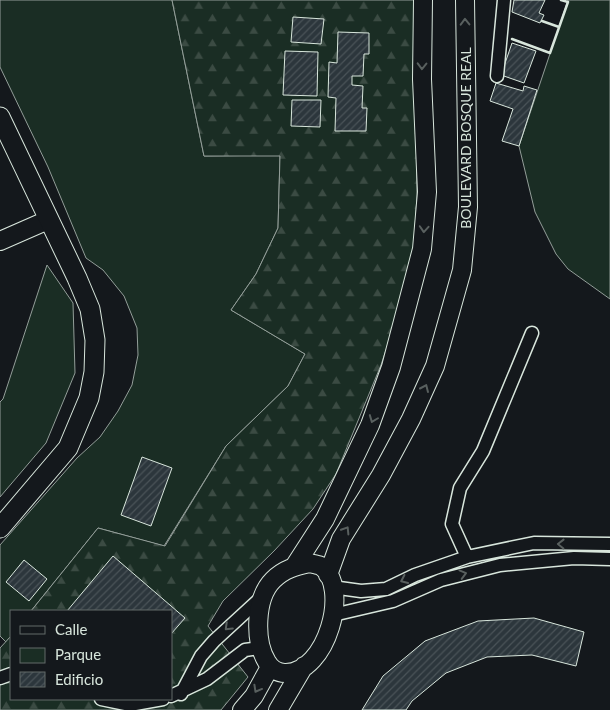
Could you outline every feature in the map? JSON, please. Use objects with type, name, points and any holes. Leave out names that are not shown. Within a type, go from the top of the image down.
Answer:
[{"type":"main road","points":[[0,117],[48,220],[71,264],[90,309],[95,340],[94,372],[89,398],[68,448],[0,528]]},
{"type":"street","points":[[294,567],[325,519],[370,425],[392,367],[422,249],[427,192],[422,79],[423,0]]},
{"type":"street","name":"BOULEVARD BOSQUE REAL","points":[[330,581],[341,539],[381,475],[412,419],[431,375],[450,319],[462,270],[468,207],[465,0]]},
{"type":"street","points":[[496,76],[504,0]]},
{"type":"street","points":[[0,241],[14,233],[48,220]]},
{"type":"street","points":[[467,557],[452,524],[460,488],[483,451],[532,333]]},
{"type":"street","points":[[330,581],[360,591],[386,589],[467,557],[534,543],[610,544]]},
{"type":"street","points":[[333,615],[393,601],[441,580],[500,565],[574,558],[610,559]]},
{"type":"street","points":[[176,695],[201,656],[214,641],[264,595],[272,581],[294,567],[310,563],[321,566],[330,581],[333,615],[324,644],[304,666],[278,710]]},
{"type":"street","points":[[264,595],[257,628],[260,648],[270,667],[280,673],[293,673],[304,666]]},
{"type":"street","points":[[176,695],[207,679],[245,650],[260,648]]},
{"type":"street","points":[[242,710],[254,696],[270,667]]},
{"type":"street","points":[[108,700],[130,704],[156,700]]},
{"type":"green space","points":[[0,0],[172,0],[204,156],[280,155],[278,228],[256,274],[231,310],[305,354],[288,386],[226,446],[164,546],[98,528],[32,610],[10,610],[10,637],[6,642],[0,636],[0,545],[77,458],[100,437],[118,411],[132,385],[138,355],[137,328],[124,296],[103,270],[86,258],[48,167],[0,67]]},
{"type":"green space","points":[[172,0],[415,0],[417,195],[414,244],[399,310],[381,365],[336,474],[313,509],[223,601],[208,626],[248,677],[221,710],[0,710],[0,648],[10,637],[10,700],[172,700],[172,610],[32,610],[98,528],[165,546],[226,446],[288,386],[305,354],[231,310],[256,274],[278,228],[280,156],[204,156]]},
{"type":"green space","points":[[568,0],[610,0],[610,299],[568,269],[556,254],[535,212],[519,146]]},
{"type":"green space","points":[[47,265],[73,303],[75,373],[46,443],[0,497],[0,402],[3,399]]},
{"type":"building","points":[[514,0],[545,0],[539,13],[544,15],[540,23],[512,12]]},
{"type":"building","points":[[293,17],[324,19],[321,44],[291,42]]},
{"type":"building","points":[[338,32],[369,33],[369,54],[364,54],[363,76],[352,76],[352,85],[363,86],[362,108],[367,108],[366,131],[335,131],[336,98],[328,97],[329,62],[337,63]]},
{"type":"building","points":[[512,43],[536,51],[524,83],[501,75]]},
{"type":"building","points":[[285,51],[318,52],[317,96],[283,95]]},
{"type":"building","points":[[496,83],[523,91],[524,86],[537,90],[519,146],[502,141],[513,109],[490,101]]},
{"type":"building","points":[[292,100],[321,100],[320,127],[291,126]]},
{"type":"building","points":[[142,457],[172,468],[151,526],[121,515]]},
{"type":"building","points":[[113,556],[185,618],[172,633],[172,610],[68,610]]},
{"type":"building","points":[[24,560],[47,579],[29,601],[6,582]]},
{"type":"building","points":[[534,618],[584,632],[576,666],[532,655],[487,657],[446,673],[412,701],[406,710],[362,710],[383,676],[425,641],[478,621]]},
{"type":"wall","points":[[512,39],[550,53],[568,2],[561,0]]},
{"type":"wall","points":[[542,21],[559,27]]}]
